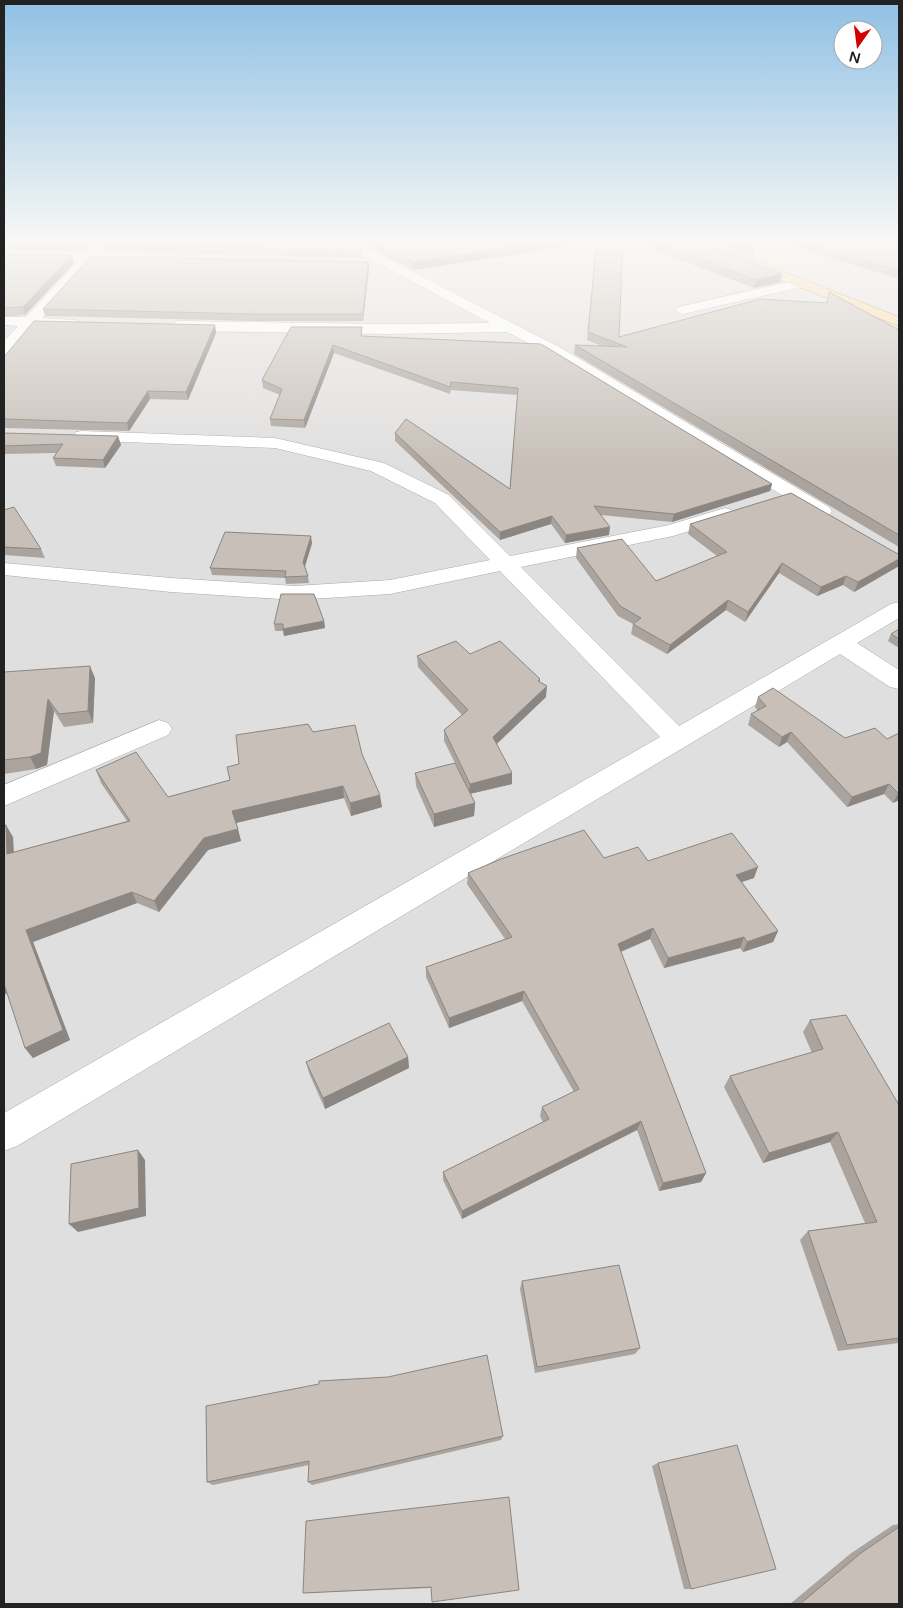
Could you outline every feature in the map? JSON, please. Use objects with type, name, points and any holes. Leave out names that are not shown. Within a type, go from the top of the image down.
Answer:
[{"type":"main road","points":[[883,316],[899,322]]},
{"type":"street","points":[[4,350],[35,316]]},
{"type":"street","points":[[490,316],[557,352],[832,518]]},
{"type":"street","points":[[4,321],[87,324]]},
{"type":"street","points":[[164,326],[377,329],[509,326]]},
{"type":"street","points":[[62,436],[274,443],[377,467],[442,499],[677,739]]},
{"type":"street","points":[[4,569],[171,585],[295,593],[390,588],[673,530],[790,493]]},
{"type":"street","points":[[4,1134],[899,609]]},
{"type":"street","points":[[840,643],[899,681]]},
{"type":"street","points":[[4,796],[160,729]]},
{"type":"shaded area","points":[[4,316],[899,316],[899,1604],[4,1604]]},
{"type":"building","points":[[590,316],[620,316],[619,337],[697,316],[873,316],[899,330],[899,535],[575,345],[627,347],[588,332]]},
{"type":"building","points":[[34,321],[215,325],[186,392],[148,391],[127,423],[4,419],[4,357]]},
{"type":"building","points":[[291,327],[362,327],[361,336],[541,344],[772,484],[674,514],[594,506],[610,527],[566,535],[552,516],[500,532],[395,433],[406,419],[510,489],[518,388],[451,382],[450,387],[333,345],[304,420],[270,419],[282,389],[262,380]]},
{"type":"building","points":[[4,433],[118,436],[103,460],[53,458],[63,444],[4,446]]},
{"type":"building","points":[[791,493],[899,554],[899,559],[858,582],[846,576],[821,587],[782,563],[748,612],[728,600],[670,645],[633,624],[641,618],[620,606],[577,548],[622,539],[656,581],[727,552],[690,524]]},
{"type":"building","points":[[14,507],[41,549],[4,547],[4,510]]},
{"type":"building","points":[[225,532],[311,536],[303,562],[308,576],[285,577],[286,571],[210,568]]},
{"type":"building","points":[[281,594],[314,594],[324,621],[283,629],[283,624],[274,624]]},
{"type":"building","points":[[899,629],[899,639],[891,634]]},
{"type":"building","points":[[456,641],[470,654],[500,641],[540,679],[538,681],[547,686],[493,737],[512,773],[470,784],[444,730],[468,710],[417,656]]},
{"type":"building","points":[[90,666],[88,711],[59,714],[48,699],[41,753],[30,757],[4,760],[4,672]]},
{"type":"building","points":[[773,688],[845,738],[875,728],[887,739],[899,733],[899,792],[889,784],[852,797],[791,732],[782,737],[751,714],[766,706],[758,697]]},
{"type":"building","points":[[308,724],[313,732],[355,725],[362,754],[380,795],[350,803],[343,786],[232,811],[238,829],[204,838],[154,901],[132,892],[26,930],[63,1030],[25,1048],[4,984],[4,826],[6,825],[7,854],[130,821],[96,770],[136,752],[168,797],[230,780],[227,767],[239,764],[236,735]]},
{"type":"building","points":[[455,763],[475,803],[434,814],[415,773]]},
{"type":"building","points":[[584,830],[604,858],[638,847],[648,861],[732,833],[758,867],[736,875],[778,931],[747,942],[744,937],[668,958],[653,928],[618,944],[706,1173],[663,1183],[641,1121],[462,1211],[443,1172],[549,1119],[542,1107],[579,1089],[524,991],[449,1018],[426,967],[512,937],[468,873],[501,859]]},
{"type":"building","points":[[846,1015],[899,1105],[899,1338],[847,1345],[808,1231],[877,1222],[838,1132],[769,1153],[730,1076],[823,1049],[810,1020]]},
{"type":"building","points":[[389,1023],[408,1057],[323,1098],[306,1062]]},
{"type":"building","points":[[138,1150],[139,1208],[69,1224],[71,1164]]},
{"type":"building","points":[[619,1265],[640,1348],[537,1367],[522,1281]]},
{"type":"building","points":[[487,1355],[503,1436],[308,1482],[309,1461],[207,1482],[206,1406],[319,1384],[319,1381],[388,1377]]},
{"type":"building","points":[[737,1445],[776,1569],[691,1589],[658,1463]]},
{"type":"building","points":[[509,1497],[519,1590],[432,1602],[431,1587],[303,1593],[306,1521]]},
{"type":"building","points":[[899,1527],[899,1604],[800,1604],[861,1553]]}]
